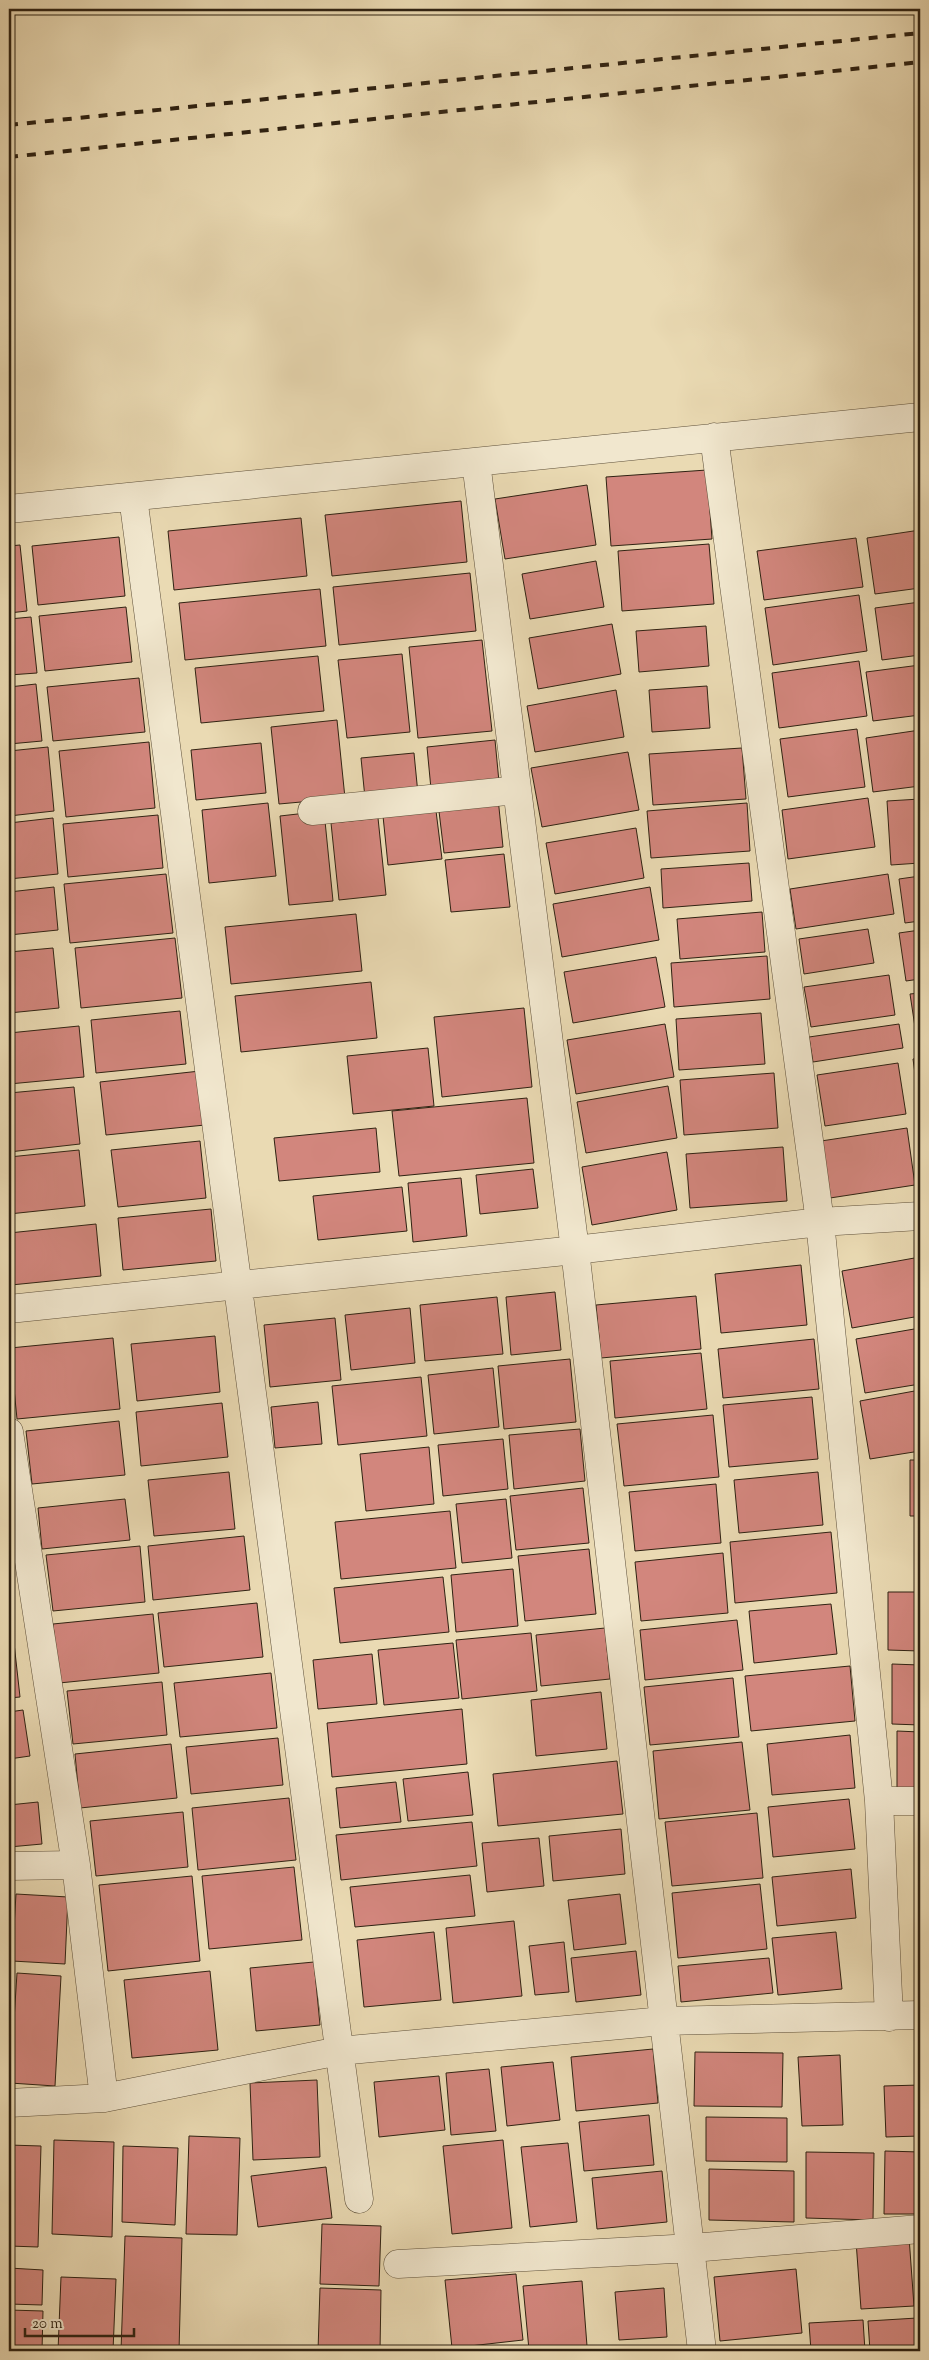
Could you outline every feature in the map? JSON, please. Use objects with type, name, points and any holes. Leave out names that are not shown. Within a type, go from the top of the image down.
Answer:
[{"type":"street","points":[[9,509],[920,417]]},
{"type":"street","points":[[714,437],[820,1222],[879,1801],[889,2017]]},
{"type":"street","points":[[476,462],[575,1250],[663,2021],[692,2248],[702,2351]]},
{"type":"street","points":[[133,497],[358,2199]]},
{"type":"street","points":[[312,811],[517,790]]},
{"type":"street","points":[[9,1309],[575,1250],[820,1222],[920,1216]]},
{"type":"street","points":[[9,1432],[76,1864],[104,2098]]},
{"type":"street","points":[[879,1801],[920,1801]]},
{"type":"street","points":[[9,1866],[76,1864]]},
{"type":"street","points":[[9,2103],[104,2098],[339,2051],[663,2021],[920,2015]]},
{"type":"street","points":[[398,2264],[692,2248],[920,2229]]},
{"type":"building","points":[[707,470],[712,539],[611,546],[606,477]]},
{"type":"building","points":[[587,485],[596,545],[505,559],[495,499]]},
{"type":"building","points":[[461,501],[467,562],[332,576],[325,515]]},
{"type":"building","points":[[301,518],[307,576],[174,590],[168,531]]},
{"type":"building","points":[[920,530],[920,588],[875,594],[867,538]]},
{"type":"building","points":[[119,537],[125,596],[38,605],[32,546]]},
{"type":"building","points":[[856,538],[863,587],[764,600],[757,551]]},
{"type":"building","points":[[709,544],[714,604],[622,611],[618,551]]},
{"type":"building","points":[[20,545],[27,611],[9,613],[9,546]]},
{"type":"building","points":[[596,561],[604,607],[530,619],[522,574]]},
{"type":"building","points":[[470,573],[476,631],[339,645],[333,587]]},
{"type":"building","points":[[320,589],[326,646],[185,660],[179,603]]},
{"type":"building","points":[[859,595],[867,651],[773,665],[765,608]]},
{"type":"building","points":[[920,602],[920,655],[882,660],[875,608]]},
{"type":"building","points":[[126,607],[132,662],[45,671],[39,616]]},
{"type":"building","points":[[31,617],[37,673],[9,675],[9,619]]},
{"type":"building","points":[[612,624],[621,674],[538,689],[529,638]]},
{"type":"building","points":[[706,626],[709,666],[639,672],[636,631]]},
{"type":"building","points":[[482,640],[492,731],[418,738],[409,647]]},
{"type":"building","points":[[402,654],[410,732],[347,738],[338,660]]},
{"type":"building","points":[[318,656],[324,711],[201,723],[195,668]]},
{"type":"building","points":[[859,661],[867,716],[779,728],[772,673]]},
{"type":"building","points":[[920,665],[920,715],[873,721],[866,672]]},
{"type":"building","points":[[139,678],[145,732],[53,741],[47,687]]},
{"type":"building","points":[[36,684],[42,741],[9,744],[9,687]]},
{"type":"building","points":[[707,686],[710,728],[652,732],[649,690]]},
{"type":"building","points":[[616,690],[624,737],[535,752],[527,706]]},
{"type":"building","points":[[337,720],[345,798],[279,804],[271,727]]},
{"type":"building","points":[[857,729],[865,787],[788,797],[780,739]]},
{"type":"building","points":[[920,730],[920,786],[873,792],[866,738]]},
{"type":"building","points":[[495,740],[499,782],[431,789],[427,747]]},
{"type":"building","points":[[149,742],[155,808],[66,817],[59,751]]},
{"type":"building","points":[[261,743],[266,793],[196,800],[191,750]]},
{"type":"building","points":[[48,747],[54,811],[9,816],[9,751]]},
{"type":"building","points":[[742,748],[746,799],[653,805],[649,754]]},
{"type":"building","points":[[628,752],[639,810],[542,827],[531,768]]},
{"type":"building","points":[[414,753],[418,794],[365,798],[361,758]]},
{"type":"building","points":[[498,798],[503,847],[444,853],[438,803]]},
{"type":"building","points":[[868,798],[875,847],[788,859],[782,810]]},
{"type":"building","points":[[920,799],[920,863],[891,865],[887,801]]},
{"type":"building","points":[[268,803],[276,876],[209,883],[202,810]]},
{"type":"building","points":[[747,803],[750,851],[651,858],[647,811]]},
{"type":"building","points":[[324,811],[333,901],[289,905],[280,816]]},
{"type":"building","points":[[436,811],[442,859],[388,865],[383,816]]},
{"type":"building","points":[[158,815],[163,868],[68,877],[63,824]]},
{"type":"building","points":[[53,818],[58,874],[9,879],[9,823]]},
{"type":"building","points":[[378,818],[386,895],[339,900],[331,823]]},
{"type":"building","points":[[636,828],[644,878],[555,894],[546,843]]},
{"type":"building","points":[[504,854],[510,907],[451,912],[445,860]]},
{"type":"building","points":[[749,863],[752,901],[663,908],[661,869]]},
{"type":"building","points":[[166,874],[173,933],[70,943],[64,884]]},
{"type":"building","points":[[888,874],[894,914],[796,929],[790,889]]},
{"type":"building","points":[[920,876],[920,921],[905,923],[899,879]]},
{"type":"building","points":[[54,887],[58,930],[9,935],[9,892]]},
{"type":"building","points":[[650,887],[659,940],[562,957],[553,904]]},
{"type":"building","points":[[762,912],[765,952],[680,959],[677,919]]},
{"type":"building","points":[[356,914],[362,971],[231,984],[225,927]]},
{"type":"building","points":[[868,929],[874,963],[804,974],[799,939]]},
{"type":"building","points":[[920,930],[920,979],[906,981],[899,933]]},
{"type":"building","points":[[175,938],[182,998],[81,1008],[75,948]]},
{"type":"building","points":[[53,948],[59,1008],[9,1013],[9,952]]},
{"type":"building","points":[[767,956],[770,999],[674,1007],[671,963]]},
{"type":"building","points":[[656,957],[665,1007],[573,1023],[564,972]]},
{"type":"building","points":[[889,975],[895,1015],[811,1027],[804,987]]},
{"type":"building","points":[[371,982],[377,1038],[241,1052],[235,996]]},
{"type":"building","points":[[920,993],[920,1047],[918,1047],[910,994]]},
{"type":"building","points":[[524,1008],[532,1087],[442,1097],[434,1017]]},
{"type":"building","points":[[180,1011],[186,1064],[96,1073],[91,1020]]},
{"type":"building","points":[[761,1013],[765,1064],[679,1070],[676,1019]]},
{"type":"building","points":[[665,1024],[674,1077],[576,1094],[567,1040]]},
{"type":"building","points":[[899,1024],[903,1048],[813,1062],[809,1037]]},
{"type":"building","points":[[79,1026],[84,1077],[9,1084],[9,1033]]},
{"type":"building","points":[[428,1048],[434,1106],[353,1114],[347,1056]]},
{"type":"building","points":[[920,1058],[920,1111],[913,1059]]},
{"type":"building","points":[[898,1063],[906,1114],[825,1126],[817,1075]]},
{"type":"building","points":[[200,1071],[205,1125],[106,1135],[100,1082]]},
{"type":"building","points":[[774,1073],[778,1128],[684,1135],[680,1080]]},
{"type":"building","points":[[668,1086],[677,1138],[586,1153],[577,1102]]},
{"type":"building","points":[[74,1087],[80,1144],[9,1152],[9,1093]]},
{"type":"building","points":[[527,1098],[534,1163],[399,1176],[392,1111]]},
{"type":"building","points":[[376,1128],[380,1172],[279,1181],[274,1138]]},
{"type":"building","points":[[907,1128],[915,1185],[830,1198],[821,1141]]},
{"type":"building","points":[[200,1141],[206,1198],[118,1207],[111,1150]]},
{"type":"building","points":[[783,1147],[787,1201],[690,1208],[686,1154]]},
{"type":"building","points":[[79,1150],[85,1206],[9,1214],[9,1157]]},
{"type":"building","points":[[667,1152],[677,1210],[592,1225],[582,1167]]},
{"type":"building","points":[[533,1169],[538,1208],[480,1214],[476,1175]]},
{"type":"building","points":[[461,1178],[467,1236],[413,1242],[408,1183]]},
{"type":"building","points":[[402,1187],[407,1231],[318,1240],[313,1196]]},
{"type":"building","points":[[211,1209],[216,1261],[123,1270],[118,1218]]},
{"type":"building","points":[[96,1224],[101,1276],[11,1285],[9,1233]]},
{"type":"building","points":[[920,1257],[920,1316],[852,1328],[842,1271]]},
{"type":"building","points":[[801,1265],[807,1325],[721,1333],[715,1274]]},
{"type":"building","points":[[555,1292],[561,1350],[511,1355],[506,1297]]},
{"type":"building","points":[[696,1296],[701,1349],[601,1358],[596,1305]]},
{"type":"building","points":[[497,1297],[503,1354],[425,1361],[420,1305]]},
{"type":"building","points":[[410,1308],[415,1363],[351,1370],[345,1315]]},
{"type":"building","points":[[335,1318],[341,1380],[270,1387],[264,1325]]},
{"type":"building","points":[[920,1328],[920,1384],[865,1393],[856,1339]]},
{"type":"building","points":[[215,1336],[220,1392],[137,1401],[131,1344]]},
{"type":"building","points":[[113,1338],[120,1409],[17,1419],[10,1348]]},
{"type":"building","points":[[814,1339],[819,1389],[723,1398],[718,1349]]},
{"type":"building","points":[[701,1353],[707,1409],[615,1418],[610,1361]]},
{"type":"building","points":[[570,1359],[576,1422],[504,1429],[498,1366]]},
{"type":"building","points":[[493,1368],[499,1427],[434,1434],[428,1375]]},
{"type":"building","points":[[421,1377],[427,1436],[338,1445],[332,1386]]},
{"type":"building","points":[[920,1390],[920,1451],[870,1459],[860,1401]]},
{"type":"building","points":[[812,1397],[818,1459],[729,1467],[723,1405]]},
{"type":"building","points":[[318,1402],[322,1444],[275,1448],[271,1407]]},
{"type":"building","points":[[222,1403],[228,1457],[141,1466],[136,1412]]},
{"type":"building","points":[[713,1415],[719,1477],[624,1486],[617,1424]]},
{"type":"building","points":[[119,1421],[125,1475],[32,1484],[26,1431]]},
{"type":"building","points":[[580,1429],[585,1481],[514,1489],[509,1435]]},
{"type":"building","points":[[503,1439],[508,1489],[443,1496],[438,1445]]},
{"type":"building","points":[[429,1447],[434,1504],[366,1511],[360,1454]]},
{"type":"building","points":[[910,1460],[920,1460],[920,1516],[910,1516]]},
{"type":"building","points":[[229,1472],[235,1529],[154,1536],[148,1480]]},
{"type":"building","points":[[818,1472],[823,1525],[739,1533],[734,1480]]},
{"type":"building","points":[[716,1484],[721,1543],[635,1551],[629,1492]]},
{"type":"building","points":[[583,1488],[589,1543],[516,1550],[510,1496]]},
{"type":"building","points":[[125,1499],[130,1540],[42,1549],[38,1508]]},
{"type":"building","points":[[506,1499],[512,1558],[462,1563],[456,1504]]},
{"type":"building","points":[[450,1511],[456,1568],[341,1579],[335,1522]]},
{"type":"building","points":[[831,1532],[837,1593],[735,1603],[730,1542]]},
{"type":"building","points":[[244,1536],[250,1590],[153,1600],[148,1546]]},
{"type":"building","points":[[140,1546],[145,1602],[53,1611],[46,1555]]},
{"type":"building","points":[[589,1549],[596,1614],[525,1621],[518,1556]]},
{"type":"building","points":[[723,1553],[728,1613],[641,1621],[635,1562]]},
{"type":"building","points":[[513,1569],[518,1626],[456,1632],[451,1575]]},
{"type":"building","points":[[443,1577],[449,1632],[340,1643],[334,1588]]},
{"type":"building","points":[[888,1592],[920,1592],[920,1651],[888,1650]]},
{"type":"building","points":[[257,1603],[263,1657],[164,1667],[158,1613]]},
{"type":"building","points":[[831,1604],[837,1654],[754,1663],[749,1611]]},
{"type":"building","points":[[153,1614],[159,1673],[59,1683],[53,1624]]},
{"type":"building","points":[[737,1620],[743,1670],[645,1680],[640,1630]]},
{"type":"building","points":[[605,1628],[610,1679],[541,1686],[536,1635]]},
{"type":"building","points":[[531,1633],[537,1691],[462,1699],[456,1640]]},
{"type":"building","points":[[9,1634],[13,1634],[20,1697],[9,1698]]},
{"type":"building","points":[[453,1643],[459,1698],[384,1705],[378,1650]]},
{"type":"building","points":[[372,1654],[377,1704],[318,1709],[313,1660]]},
{"type":"building","points":[[892,1664],[920,1665],[920,1725],[892,1724]]},
{"type":"building","points":[[850,1666],[855,1721],[751,1731],[745,1676]]},
{"type":"building","points":[[271,1673],[277,1728],[180,1737],[174,1683]]},
{"type":"building","points":[[733,1678],[739,1737],[650,1745],[644,1687]]},
{"type":"building","points":[[162,1682],[167,1735],[73,1744],[67,1691]]},
{"type":"building","points":[[601,1692],[607,1749],[536,1756],[531,1700]]},
{"type":"building","points":[[462,1709],[467,1764],[332,1777],[327,1723]]},
{"type":"building","points":[[23,1710],[30,1756],[9,1759],[9,1712]]},
{"type":"building","points":[[897,1731],[920,1732],[920,1791],[897,1791]]},
{"type":"building","points":[[850,1735],[855,1788],[772,1795],[767,1744]]},
{"type":"building","points":[[278,1738],[283,1785],[191,1794],[186,1747]]},
{"type":"building","points":[[742,1742],[750,1810],[659,1819],[653,1751]]},
{"type":"building","points":[[171,1744],[177,1798],[80,1808],[75,1754]]},
{"type":"building","points":[[617,1761],[623,1814],[498,1826],[493,1774]]},
{"type":"building","points":[[468,1772],[473,1815],[408,1821],[403,1779]]},
{"type":"building","points":[[396,1782],[401,1822],[340,1828],[336,1788]]},
{"type":"building","points":[[289,1798],[296,1860],[198,1870],[192,1808]]},
{"type":"building","points":[[849,1799],[855,1849],[773,1857],[768,1807]]},
{"type":"building","points":[[38,1802],[42,1844],[9,1847],[9,1805]]},
{"type":"building","points":[[183,1812],[188,1867],[96,1876],[90,1821]]},
{"type":"building","points":[[757,1813],[763,1878],[672,1886],[665,1822]]},
{"type":"building","points":[[472,1822],[477,1866],[341,1880],[336,1835]]},
{"type":"building","points":[[621,1829],[625,1874],[553,1881],[549,1836]]},
{"type":"building","points":[[918,1832],[920,1832],[920,1869]]},
{"type":"building","points":[[539,1838],[544,1886],[487,1892],[482,1843]]},
{"type":"building","points":[[294,1867],[302,1940],[209,1949],[202,1876]]},
{"type":"building","points":[[851,1869],[856,1918],[777,1926],[772,1877]]},
{"type":"building","points":[[470,1875],[475,1916],[355,1927],[350,1887]]},
{"type":"building","points":[[192,1876],[200,1961],[108,1971],[99,1885]]},
{"type":"building","points":[[760,1884],[767,1949],[678,1958],[672,1893]]},
{"type":"building","points":[[16,1894],[68,1897],[65,1964],[12,1961]]},
{"type":"building","points":[[620,1894],[626,1944],[574,1950],[568,1900]]},
{"type":"building","points":[[514,1921],[522,1996],[453,2003],[446,1928]]},
{"type":"building","points":[[434,1932],[441,2000],[364,2007],[357,1940]]},
{"type":"building","points":[[836,1932],[842,1989],[778,1995],[772,1938]]},
{"type":"building","points":[[564,1942],[569,1992],[535,1995],[529,1946]]},
{"type":"building","points":[[636,1951],[641,1995],[576,2002],[571,1958]]},
{"type":"building","points":[[769,1958],[773,1993],[681,2002],[678,1966]]},
{"type":"building","points":[[314,1962],[320,2025],[256,2031],[250,1968]]},
{"type":"building","points":[[210,1971],[218,2050],[132,2058],[124,1980]]},
{"type":"building","points":[[17,1973],[61,1976],[55,2086],[10,2083]]},
{"type":"building","points":[[653,2049],[658,2103],[576,2111],[571,2057]]},
{"type":"building","points":[[695,2052],[783,2053],[782,2107],[694,2106]]},
{"type":"building","points":[[840,2055],[843,2125],[802,2126],[798,2057]]},
{"type":"building","points":[[553,2062],[560,2120],[507,2126],[501,2067]]},
{"type":"building","points":[[489,2069],[496,2131],[451,2135],[446,2073]]},
{"type":"building","points":[[439,2076],[445,2130],[379,2137],[374,2082]]},
{"type":"building","points":[[317,2080],[320,2157],[253,2160],[250,2083]]},
{"type":"building","points":[[920,2085],[920,2136],[886,2137],[884,2086]]},
{"type":"building","points":[[649,2115],[654,2165],[584,2171],[579,2122]]},
{"type":"building","points":[[706,2117],[787,2118],[787,2162],[706,2161]]},
{"type":"building","points":[[189,2136],[240,2138],[237,2235],[186,2234]]},
{"type":"building","points":[[54,2140],[114,2142],[112,2237],[52,2234]]},
{"type":"building","points":[[503,2140],[512,2228],[452,2234],[443,2146]]},
{"type":"building","points":[[568,2143],[577,2222],[530,2227],[521,2147]]},
{"type":"building","points":[[9,2145],[41,2146],[38,2247],[9,2246]]},
{"type":"building","points":[[123,2146],[178,2148],[175,2225],[122,2222]]},
{"type":"building","points":[[885,2151],[920,2152],[920,2214],[884,2214]]},
{"type":"building","points":[[806,2152],[874,2153],[873,2220],[806,2218]]},
{"type":"building","points":[[326,2167],[332,2218],[258,2227],[251,2176]]},
{"type":"building","points":[[709,2169],[794,2171],[794,2222],[709,2220]]},
{"type":"building","points":[[662,2171],[667,2222],[597,2229],[592,2178]]},
{"type":"building","points":[[322,2224],[381,2226],[379,2286],[320,2284]]},
{"type":"building","points":[[125,2236],[182,2238],[179,2351],[121,2351]]},
{"type":"building","points":[[909,2237],[914,2306],[861,2309],[856,2241]]},
{"type":"building","points":[[9,2268],[43,2270],[42,2305],[9,2304]]},
{"type":"building","points":[[796,2269],[802,2333],[720,2341],[714,2277]]},
{"type":"building","points":[[516,2274],[523,2340],[452,2348],[445,2280]]},
{"type":"building","points":[[61,2277],[116,2279],[113,2351],[58,2351]]},
{"type":"building","points":[[582,2281],[587,2346],[529,2350],[523,2286]]},
{"type":"building","points":[[320,2288],[381,2290],[380,2351],[318,2351]]},
{"type":"building","points":[[664,2288],[667,2337],[619,2340],[615,2292]]},
{"type":"building","points":[[9,2310],[43,2311],[42,2351],[9,2351]]},
{"type":"building","points":[[917,2318],[919,2351],[870,2351],[868,2321]]},
{"type":"building","points":[[863,2320],[865,2351],[811,2351],[809,2323]]},
{"type":"building","points":[[792,2347],[792,2351],[747,2351]]},
{"type":"railway","points":[[9,125],[920,33]]},
{"type":"railway","points":[[9,157],[920,62]]}]
